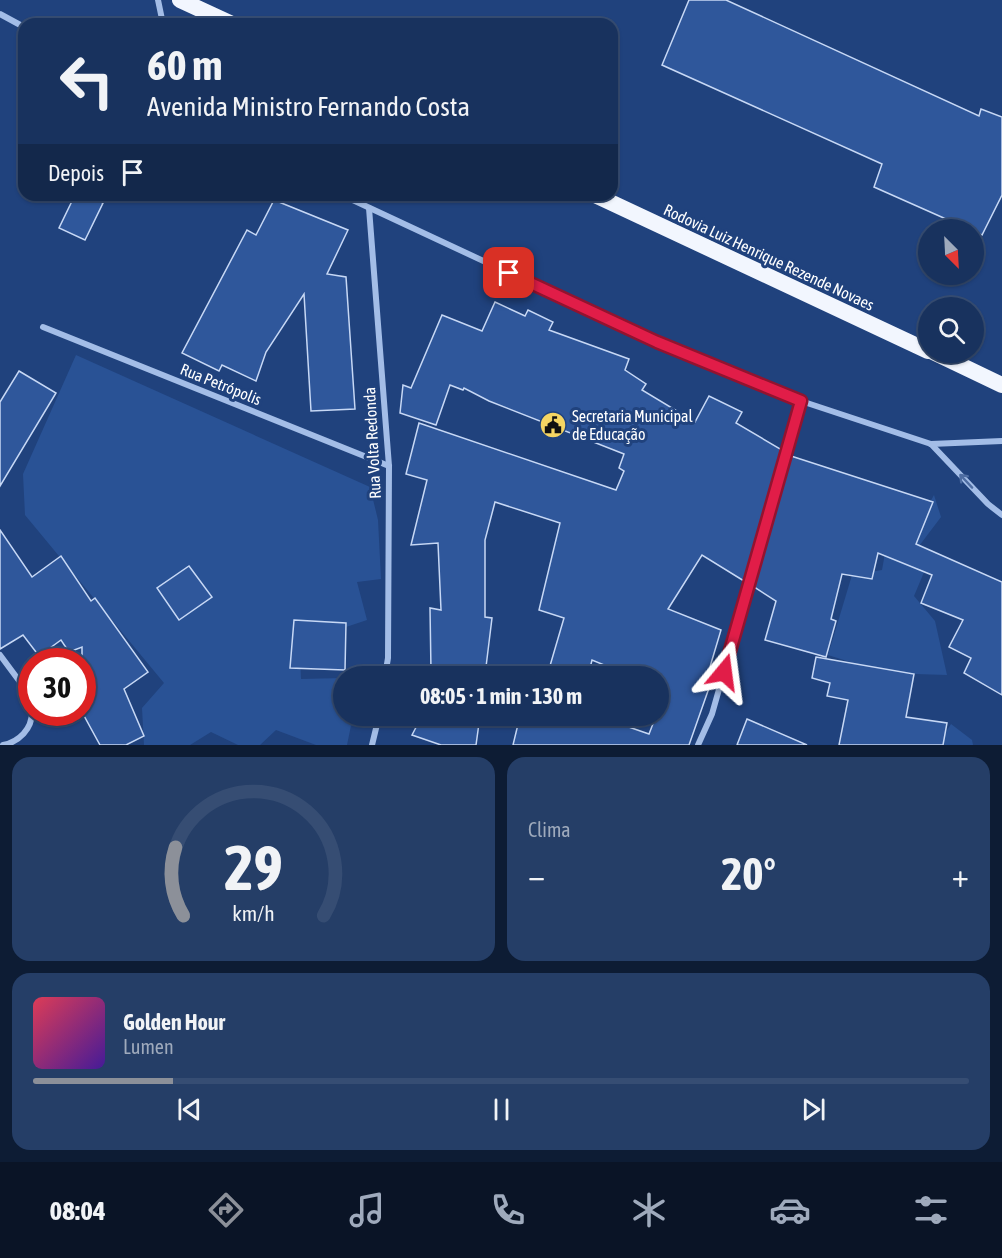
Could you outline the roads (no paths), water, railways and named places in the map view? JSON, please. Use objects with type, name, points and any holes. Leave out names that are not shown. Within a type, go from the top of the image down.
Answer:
[{"type":"highway","points":[[180,0],[219,18]]},
{"type":"highway","name":"Rodovia Luiz Henrique Rezende Novaes","points":[[608,201],[918,346]]},
{"type":"highway","name":"Rodovia Luiz Henrique Rezende Novaes","points":[[955,363],[1002,385]]},
{"type":"street","points":[[158,0],[162,18]]},
{"type":"street","points":[[0,14],[18,24]]},
{"type":"street","points":[[354,201],[648,337],[801,401],[931,444],[1002,441]]},
{"type":"street","name":"Rua Volta Redonda","points":[[369,208],[389,466],[387,666]]},
{"type":"street","name":"Rua Petrópolis","points":[[44,327],[389,466]]},
{"type":"street","points":[[698,745],[712,714],[801,401]]},
{"type":"street","points":[[931,444],[1002,516]]},
{"type":"street","points":[[0,655],[18,679]]},
{"type":"street","points":[[3,745],[17,740],[29,726]]},
{"type":"street","points":[[372,745],[376,726]]},
{"type":"place","name":"Secretaria Municipal de Educação","points":[[553,425]]}]
